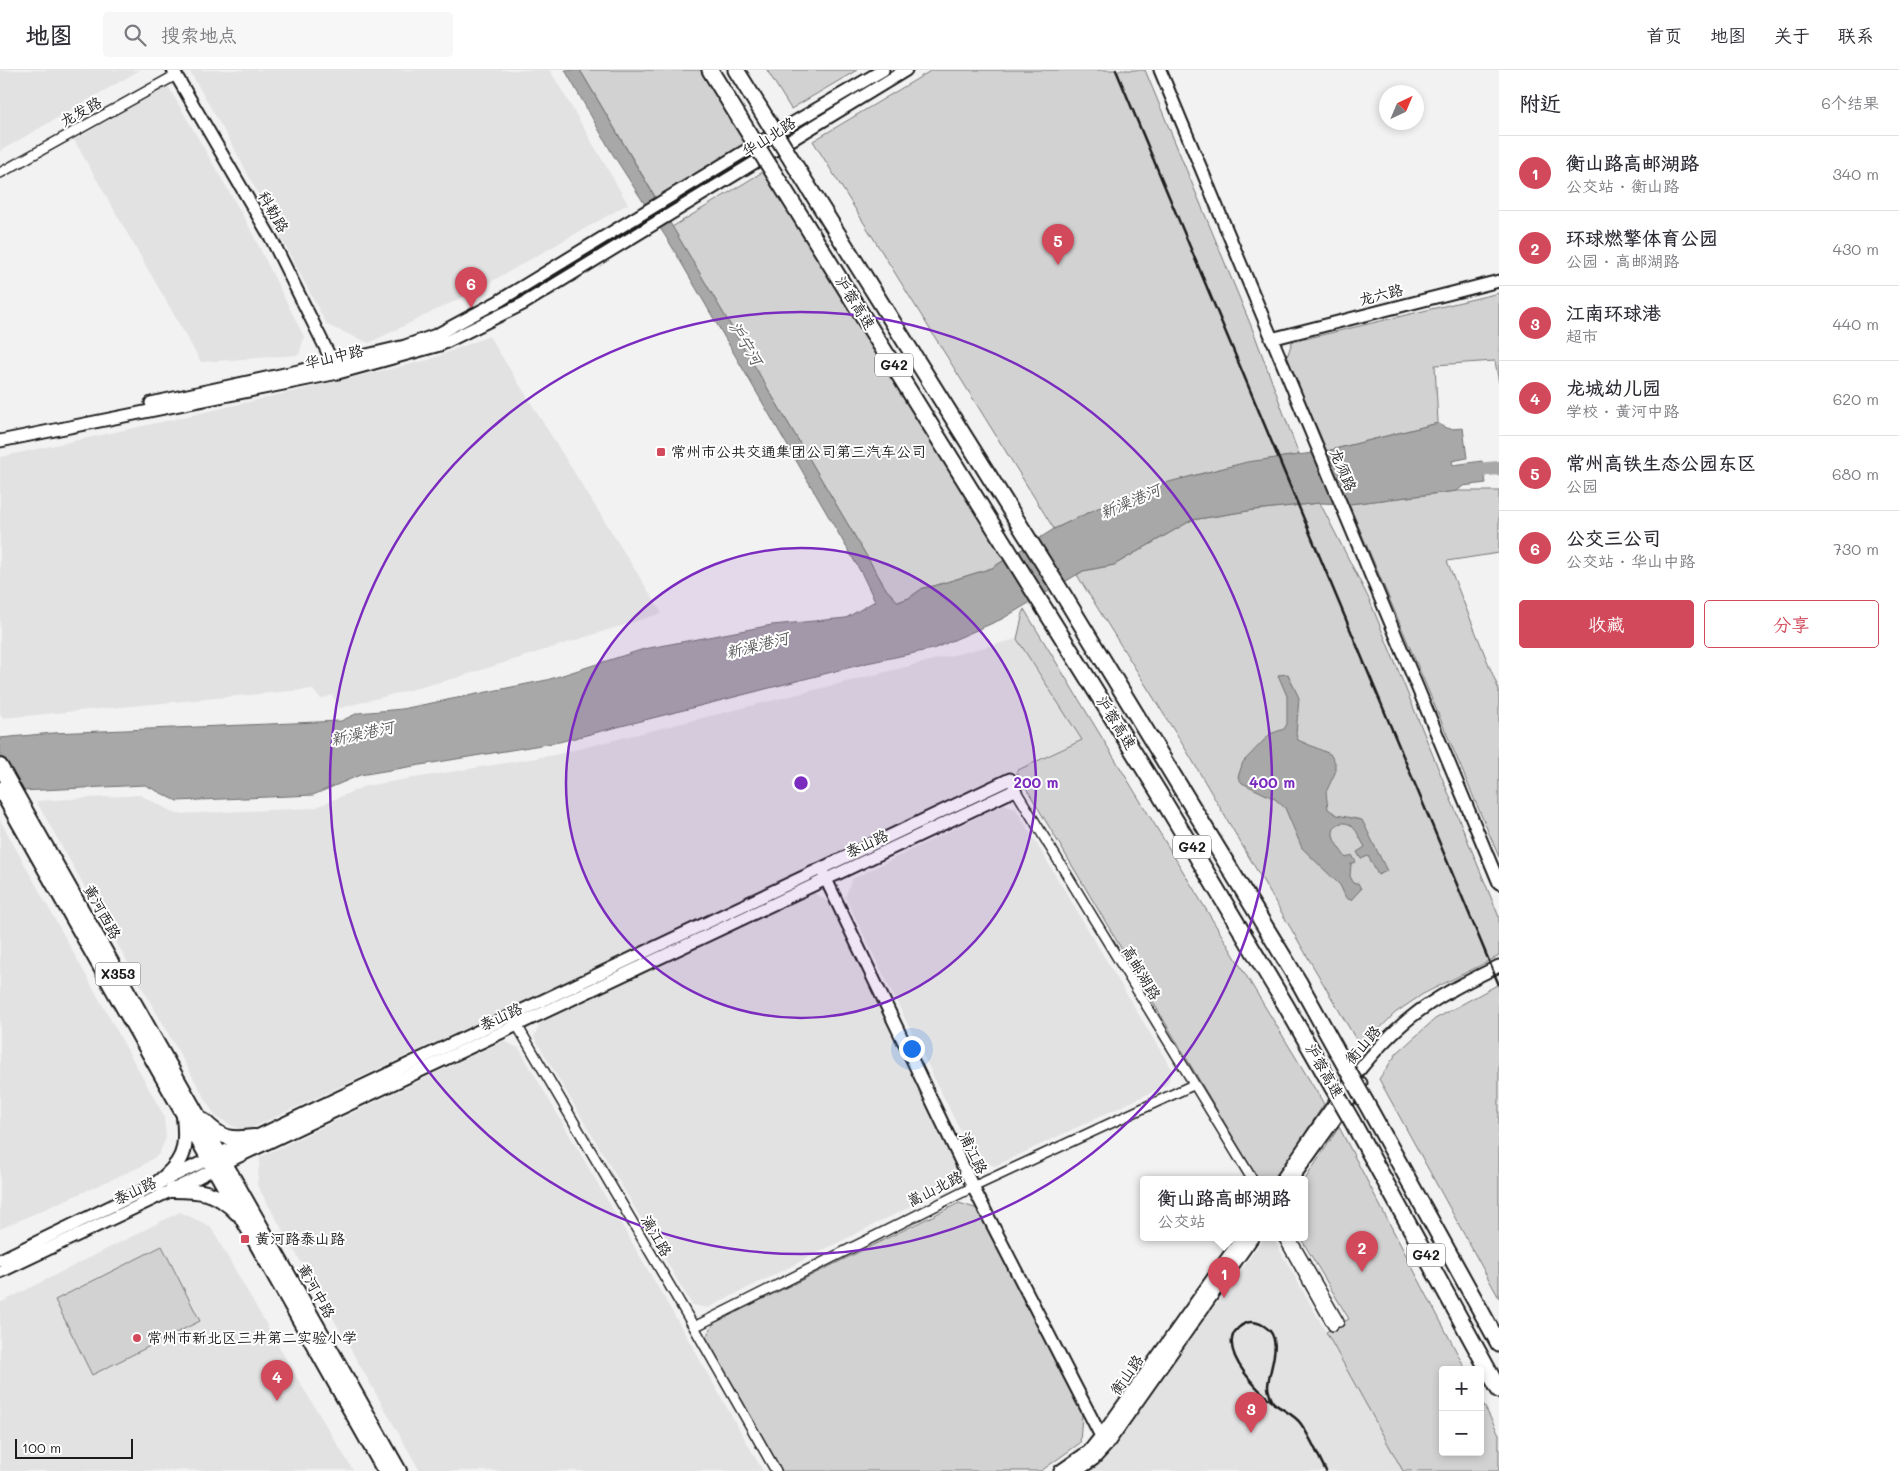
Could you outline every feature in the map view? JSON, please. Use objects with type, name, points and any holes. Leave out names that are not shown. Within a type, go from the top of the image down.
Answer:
[{"type":"highway","name":"沪蓉高速","points":[[710,70],[1159,793],[1285,1004],[1352,1121],[1499,1390]]},
{"type":"highway","name":"沪蓉高速","points":[[736,70],[1064,596],[1300,984],[1499,1344]]},
{"type":"main road","name":"华山北路","points":[[641,215],[883,70]]},
{"type":"main road","name":"华山北路","points":[[648,229],[906,70]]},
{"type":"main road","name":"龙须路","points":[[1160,70],[1499,883]]},
{"type":"main road","name":"科勒路","points":[[174,73],[272,240],[335,368]]},
{"type":"main road","name":"华山中路","points":[[0,435],[335,368],[405,346],[436,335],[477,314],[641,215]]},
{"type":"main road","name":"华山中路","points":[[0,441],[440,345],[522,304],[648,229]]},
{"type":"main road","name":"龙六路","points":[[1271,338],[1499,281]]},
{"type":"main road","name":"黄河西路","points":[[0,766],[7,793],[217,1161]]},
{"type":"main road","name":"泰山路","points":[[0,1260],[157,1184],[217,1161],[1012,785]]},
{"type":"main road","name":"浦江路","points":[[824,874],[973,1187],[1103,1441]]},
{"type":"main road","name":"衡山路","points":[[1284,1176],[1340,1097],[1383,1044],[1410,1017],[1459,986],[1499,966]]},
{"type":"main road","name":"衡山路","points":[[1294,1176],[1373,1066],[1402,1034],[1424,1015],[1499,974]]},
{"type":"main road","name":"泰山路","points":[[0,1272],[172,1190],[254,1137],[515,1020]]},
{"type":"main road","points":[[157,1184],[172,1171],[181,1159],[189,1112],[221,1135],[233,1140],[254,1137]]},
{"type":"main road","name":"黄河中路","points":[[217,1161],[245,1221],[388,1469]]},
{"type":"main road","name":"黄河中路","points":[[217,1161],[388,1469]]},
{"type":"main road","points":[[172,1190],[197,1190],[214,1195],[229,1205],[245,1221]]},
{"type":"main road","name":"衡山路","points":[[1077,1471],[1094,1459],[1103,1441],[1239,1241]]},
{"type":"main road","name":"衡山路","points":[[1060,1471],[1103,1441],[1250,1241]]},
{"type":"street","name":"龙发路","points":[[0,172],[174,73]]},
{"type":"street","name":"高邮湖路","points":[[1012,785],[1250,1176]]},
{"type":"street","name":"漓江路","points":[[515,1020],[776,1471]]},
{"type":"street","name":"嵩山北路","points":[[694,1327],[973,1187],[1193,1085]]},
{"type":"street","points":[[1284,1241],[1336,1324],[1292,1241]]},
{"type":"shaded area","points":[[0,70],[140,70],[0,151]]},
{"type":"shaded area","points":[[189,70],[550,70],[628,204],[473,292],[369,343],[327,325],[234,148]]},
{"type":"shaded area","points":[[580,70],[702,70],[747,143],[656,198]]},
{"type":"shaded area","points":[[767,70],[857,70],[791,109]]},
{"type":"shaded area","points":[[932,70],[1145,70],[1254,333],[1299,455],[1204,473],[1143,491],[1054,529],[813,141]]},
{"type":"shaded area","points":[[168,86],[246,221],[304,337],[299,355],[201,362],[74,140]]},
{"type":"shaded area","points":[[766,170],[1006,559],[992,568],[923,588],[909,598],[898,602],[886,589],[672,227]]},
{"type":"shaded area","points":[[1499,293],[1499,383],[1495,361],[1435,365],[1438,423],[1327,451],[1287,357],[1292,342]]},
{"type":"shaded area","points":[[489,336],[662,613],[456,678],[340,708],[332,695],[321,699],[312,689],[3,718],[0,713],[0,457],[175,419],[428,360]]},
{"type":"shaded area","points":[[1457,491],[1499,491],[1499,553],[1447,561],[1499,690],[1499,857],[1349,504]]},
{"type":"shaded area","points":[[1320,503],[1369,599],[1499,917],[1499,956],[1423,994],[1395,1013],[1361,1048],[1188,753],[1077,575],[1083,571],[1114,565],[1192,520],[1254,510]]},
{"type":"shaded area","points":[[1024,609],[1324,1104],[1278,1176],[1256,1176],[1016,771],[1082,740],[1017,639]]},
{"type":"shaded area","points":[[1017,639],[1082,740],[243,1132],[215,1116],[36,801],[140,795],[177,814],[314,808],[365,786],[554,755]]},
{"type":"shaded area","points":[[1004,804],[1016,809],[1172,1070],[1167,1085],[995,1166],[974,1159],[845,897],[852,879]]},
{"type":"shaded area","points":[[0,820],[164,1116],[166,1138],[159,1154],[142,1166],[0,1229]]},
{"type":"shaded area","points":[[812,892],[828,901],[957,1171],[951,1186],[708,1308],[692,1305],[534,1037],[540,1023]]},
{"type":"shaded area","points":[[1499,984],[1499,1298],[1379,1079],[1397,1053],[1435,1019]]},
{"type":"shaded area","points":[[503,1041],[519,1048],[763,1471],[420,1471],[257,1185],[260,1157]]},
{"type":"shaded area","points":[[1339,1127],[1464,1366],[1439,1366],[1439,1456],[1484,1456],[1484,1406],[1499,1434],[1499,1471],[1403,1471],[1326,1332],[1349,1319],[1302,1241],[1308,1241],[1308,1176]]},
{"type":"shaded area","points":[[959,1203],[978,1209],[1082,1414],[1080,1443],[1041,1471],[782,1471],[706,1337],[714,1323]]},
{"type":"shaded area","name":"常州市新北区三井第二实验小学","points":[[180,1212],[210,1226],[294,1373],[353,1470],[0,1471],[0,1303]]},
{"type":"shaded area","points":[[1262,1241],[1275,1241],[1276,1243],[1404,1471],[1086,1471],[1106,1456]]},
{"type":"shaded area","points":[[162,1246],[200,1321],[92,1375],[55,1300]]},
{"type":"water","points":[[565,70],[580,70],[886,589],[898,602],[909,598],[923,588],[992,568],[1054,529],[1098,508],[1161,484],[1247,462],[1327,451],[1438,423],[1446,428],[1463,428],[1467,458],[1452,461],[1453,465],[1482,461],[1486,483],[1463,486],[1457,491],[1349,504],[1320,503],[1254,510],[1192,520],[1114,565],[1083,571],[1002,619],[933,649],[867,663],[559,742],[360,775],[313,795],[177,801],[145,785],[0,792],[0,738],[53,733],[341,721],[358,713],[402,709],[547,680],[644,649],[772,625],[846,618],[875,601],[862,574],[671,245],[612,153]]},
{"type":"water","points":[[1288,674],[1299,698],[1296,734],[1298,740],[1330,754],[1335,762],[1335,773],[1326,792],[1328,809],[1337,815],[1362,820],[1387,871],[1378,875],[1368,856],[1361,859],[1357,852],[1365,847],[1355,829],[1347,823],[1337,825],[1333,834],[1334,840],[1346,858],[1352,855],[1356,862],[1351,864],[1350,876],[1354,884],[1358,883],[1361,889],[1351,900],[1346,898],[1340,885],[1302,848],[1285,808],[1275,799],[1242,783],[1238,777],[1243,762],[1270,734],[1284,729],[1287,724],[1287,696],[1278,675]]},
{"type":"waterway","name":"新澡港河","points":[[1465,471],[1499,468]]},
{"type":"tunnel","points":[[1339,1322],[1417,1471]]},
{"type":"tunnel","points":[[1333,1326],[1402,1454]]},
{"type":"railway","points":[[1116,70],[1499,985]]},
{"type":"railway","points":[[1274,1404],[1273,1402],[1271,1398],[1269,1393],[1268,1386],[1274,1354],[1274,1338],[1270,1331],[1262,1325],[1253,1322],[1246,1323],[1238,1328],[1233,1335],[1232,1344],[1238,1363],[1244,1373],[1267,1398],[1274,1403],[1277,1406],[1295,1418],[1301,1424],[1326,1471]]},
{"type":"place","name":"常州高铁生态公园东区","points":[[1058,265]]},
{"type":"place","name":"公交三公司","points":[[471,308]]},
{"type":"place","name":"常州市公共交通集团公司第三汽车公司","points":[[661,452]]},
{"type":"place","name":"黄河路泰山路","points":[[245,1239]]},
{"type":"place","name":"环球燃擎体育公园","points":[[1362,1272]]},
{"type":"place","name":"衡山路高邮湖路","points":[[1224,1298]]},
{"type":"place","name":"常州市新北区三井第二实验小学","points":[[137,1338]]},
{"type":"place","name":"龙城幼儿园","points":[[277,1401]]},
{"type":"place","name":"江南环球港","points":[[1251,1433]]},
{"type":"water label","name":"沪宁河","points":[[746,343]]}]
